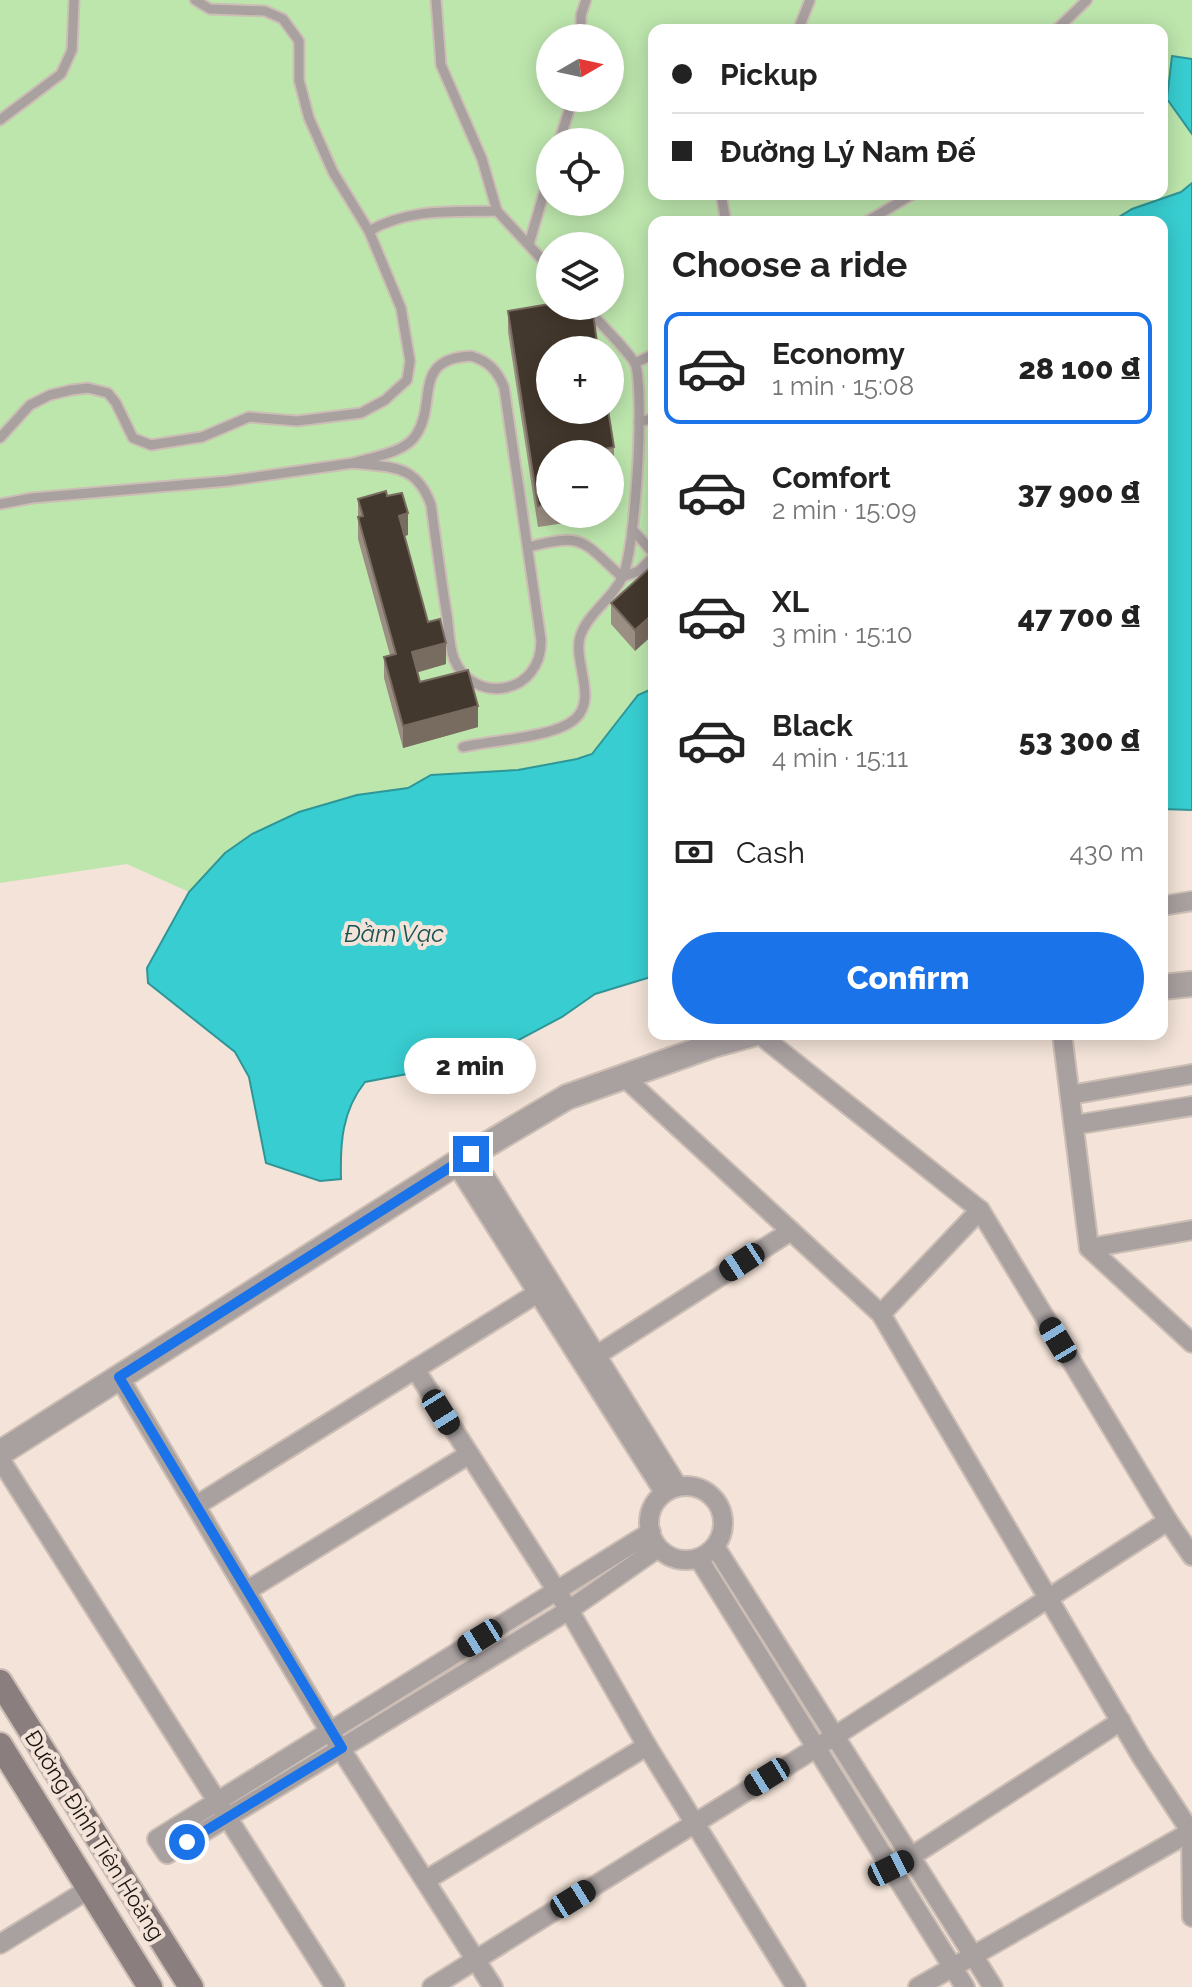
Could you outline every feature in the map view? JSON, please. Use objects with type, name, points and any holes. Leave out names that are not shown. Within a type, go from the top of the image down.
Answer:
[{"type":"main road","name":"Đường Đinh Tiên Hoàng","points":[[0,1682],[191,1987]]},
{"type":"main road","points":[[0,1745],[150,1987]]},
{"type":"street","points":[[1168,905],[1192,901]]},
{"type":"street","points":[[1168,986],[1192,984]]},
{"type":"street","points":[[0,1453],[463,1159],[567,1097],[738,1040]]},
{"type":"street","points":[[764,1040],[980,1210],[1192,1556]]},
{"type":"street","points":[[1063,1040],[1089,1248],[1192,1343]]},
{"type":"street","points":[[1070,1095],[1192,1074]]},
{"type":"street","points":[[624,1077],[881,1314],[1121,1721],[1191,1832],[1192,1917]]},
{"type":"street","points":[[1074,1125],[1192,1106]]},
{"type":"street","points":[[463,1159],[536,1294],[670,1489]]},
{"type":"street","points":[[463,1159],[597,1355],[670,1489]]},
{"type":"street","points":[[881,1314],[980,1210]]},
{"type":"street","points":[[1089,1248],[1192,1230]]},
{"type":"street","points":[[597,1355],[791,1231]]},
{"type":"street","points":[[197,1505],[536,1294]]},
{"type":"street","points":[[415,1369],[554,1591],[569,1610],[647,1746],[796,1987]]},
{"type":"street","points":[[119,1377],[330,1732],[493,1987]]},
{"type":"street","points":[[248,1590],[468,1455]]},
{"type":"street","points":[[0,1459],[335,1987]]},
{"type":"street","points":[[693,1486],[707,1492],[718,1504],[723,1518],[723,1534],[716,1548],[699,1559],[675,1559],[654,1540],[651,1514],[670,1489],[693,1486]]},
{"type":"street","points":[[432,1987],[835,1736],[1168,1521]]},
{"type":"street","points":[[221,1811],[330,1732],[554,1591],[654,1540]]},
{"type":"street","points":[[221,1811],[342,1748],[569,1610],[654,1540]]},
{"type":"street","points":[[716,1548],[993,1987]]},
{"type":"street","points":[[699,1559],[965,1987]]},
{"type":"street","points":[[891,1868],[912,1858],[1121,1721]]},
{"type":"street","points":[[426,1880],[647,1746]]},
{"type":"street","points":[[918,1987],[1191,1832]]},
{"type":"street","points":[[0,1944],[89,1889]]},
{"type":"lane","points":[[0,120],[61,74],[72,50],[74,0]]},
{"type":"lane","points":[[0,438],[30,405],[50,395],[88,388],[101,390],[113,398],[133,438],[151,445],[202,437],[249,417],[297,421],[361,413],[407,380],[410,361],[401,308],[369,231],[333,172],[309,118],[299,80],[299,41],[283,19],[265,11],[210,9],[195,0]]},
{"type":"lane","points":[[436,0],[441,65],[482,159],[497,211],[536,252]]},
{"type":"lane","points":[[581,24],[586,0]]},
{"type":"lane","points":[[800,24],[810,0]]},
{"type":"lane","points":[[1062,24],[1087,0]]},
{"type":"lane","points":[[876,216],[903,200]]},
{"type":"lane","points":[[369,231],[401,216],[497,211]]},
{"type":"lane","points":[[529,244],[537,216]]},
{"type":"lane","points":[[463,747],[534,735],[561,727],[574,720],[584,701],[579,644],[581,632],[622,577],[632,529],[639,422],[635,363],[597,320]]},
{"type":"lane","points":[[0,504],[32,498],[228,481],[353,463],[406,445],[417,435],[430,377],[437,367],[457,357],[482,359],[499,374],[504,387],[541,656],[537,667],[518,684],[491,688],[480,686],[468,679],[453,657],[431,505],[424,488],[412,473],[353,463]]},
{"type":"lane","points":[[635,363],[648,357]]},
{"type":"lane","points":[[639,422],[648,420]]},
{"type":"lane","points":[[632,529],[648,548]]},
{"type":"lane","points":[[528,547],[570,539],[581,540],[622,577]]},
{"type":"lane","points":[[622,577],[639,571],[648,561]]},
{"type":"green space","points":[[0,0],[1192,0],[1192,59],[1172,56],[1168,90],[1168,24],[648,24],[648,200],[1158,200],[1121,216],[648,216],[648,691],[638,695],[592,754],[577,760],[518,770],[431,775],[408,788],[357,795],[225,853],[189,892],[127,864],[0,883]]},
{"type":"green space","points":[[1168,100],[1192,134],[1192,183],[1181,192],[1168,197]]},
{"type":"water","points":[[1172,56],[1192,59],[1192,134],[1168,100]]},
{"type":"water","points":[[1192,183],[1192,810],[1168,809],[1168,216],[1121,216],[1158,200],[1168,200],[1168,197],[1181,192]]},
{"type":"water","name":"Đầm Vạc","points":[[648,691],[648,978],[595,994],[562,1017],[481,1060],[365,1082],[351,1104],[344,1128],[341,1179],[320,1181],[266,1163],[249,1077],[235,1052],[148,983],[147,968],[189,892],[225,853],[252,834],[299,812],[357,795],[408,788],[431,775],[518,770],[592,754],[638,695]]},
{"type":"building","points":[[536,306],[536,320],[594,320],[596,336],[536,336],[536,424],[610,424],[613,440],[536,440],[536,493],[508,311]]},
{"type":"building","points":[[386,491],[387,496],[402,493],[408,513],[399,516],[428,622],[440,619],[446,643],[412,652],[420,682],[468,670],[478,706],[403,726],[384,657],[396,654],[358,517],[363,516],[358,499]]},
{"type":"building","points":[[648,569],[648,618],[635,630],[611,603]]},
{"type":"route","points":[[187,1842],[342,1748],[119,1377],[471,1154]]}]
